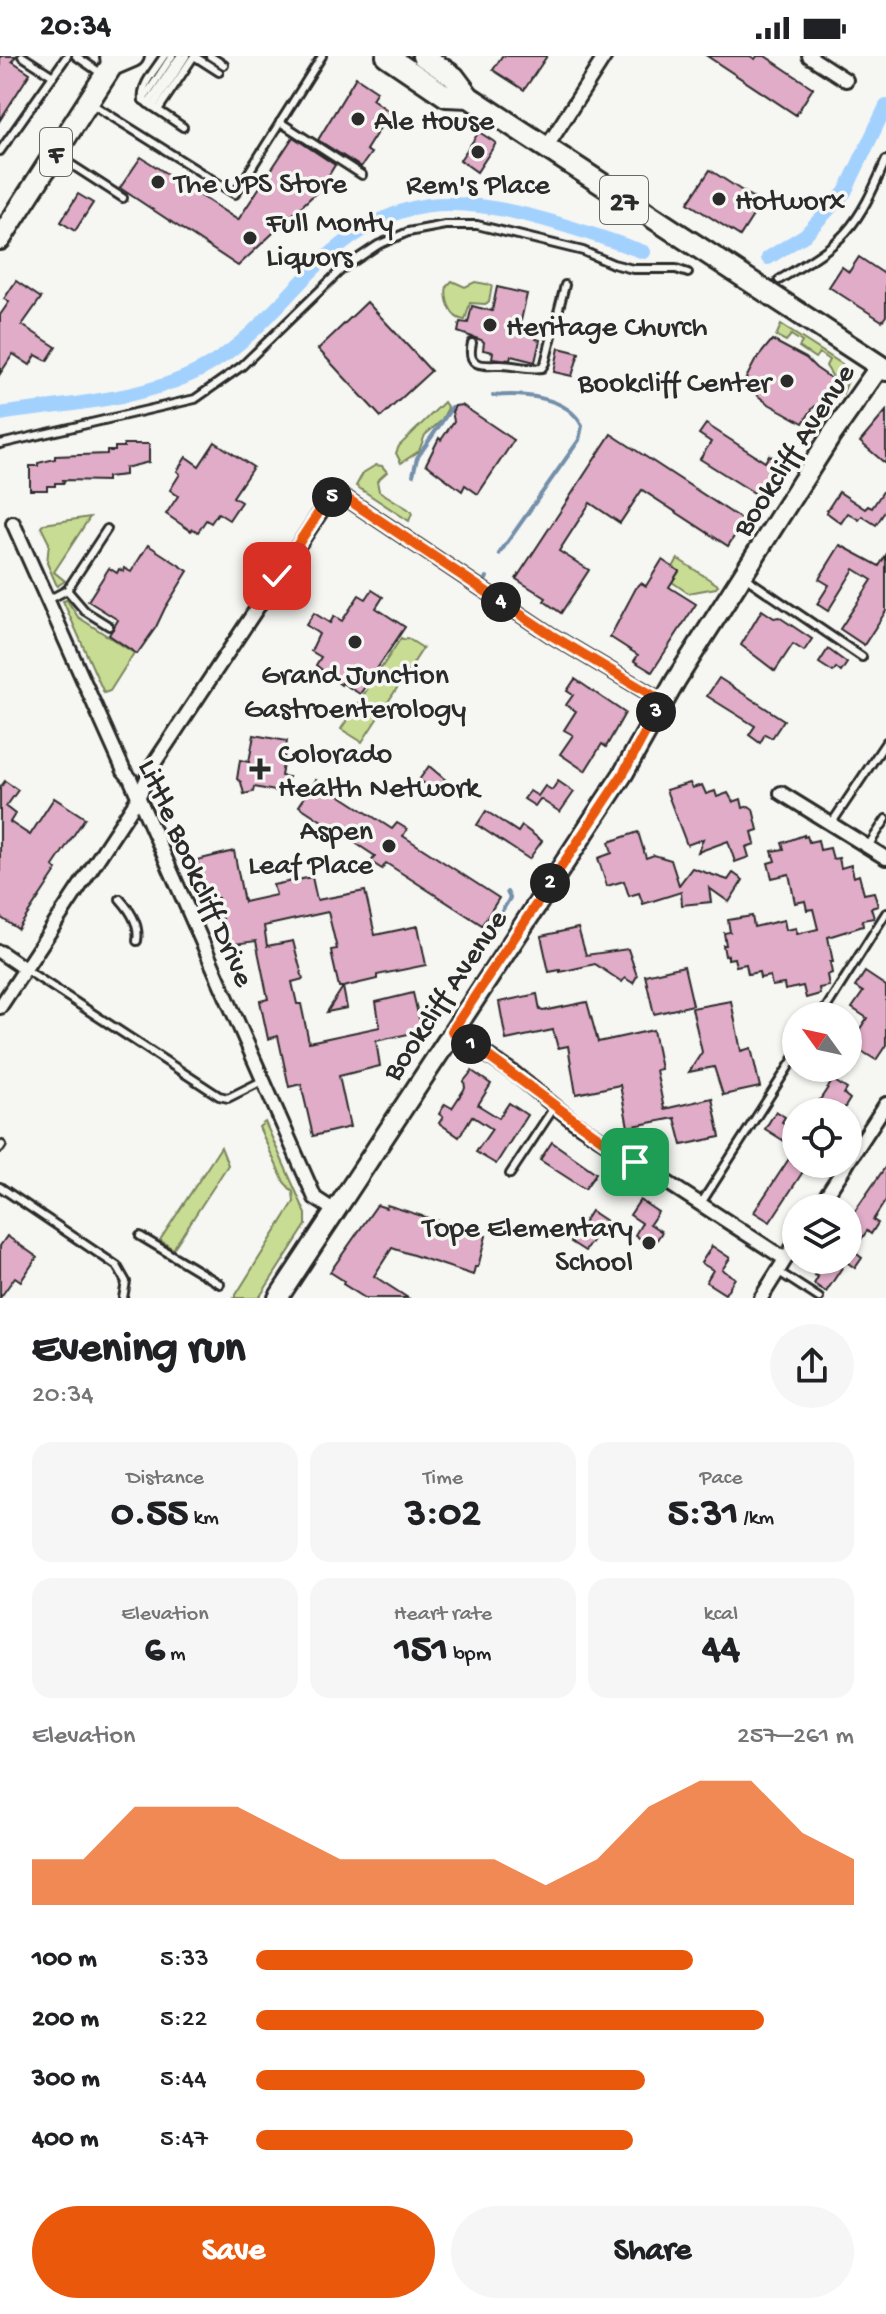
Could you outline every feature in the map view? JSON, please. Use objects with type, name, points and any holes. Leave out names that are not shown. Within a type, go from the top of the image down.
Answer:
[{"type":"main road","points":[[109,66],[133,56]]},
{"type":"main road","name":"27","points":[[387,56],[446,96],[469,97]]},
{"type":"main road","name":"27","points":[[423,56],[454,77],[469,97],[884,365]]},
{"type":"main road","name":"F","points":[[0,238],[109,66]]},
{"type":"street","points":[[546,148],[605,56]]},
{"type":"street","points":[[809,56],[846,80]]},
{"type":"street","name":"Bookcliff Avenue","points":[[278,1298],[623,774],[662,701],[839,424],[884,365]]},
{"type":"street","points":[[0,1007],[138,798],[153,765],[330,498],[338,495],[346,498],[551,635],[662,701]]},
{"type":"street","name":"Little Bookcliff Drive","points":[[13,523],[315,1198],[335,1211]]},
{"type":"street","points":[[781,793],[886,858]]},
{"type":"street","points":[[0,952],[25,969]]},
{"type":"street","points":[[452,1031],[514,1073],[574,1122],[782,1257]]},
{"type":"street","points":[[862,1140],[886,1104]]},
{"type":"street","points":[[761,1298],[782,1264]]},
{"type":"lane","points":[[22,56],[53,76]]},
{"type":"lane","points":[[0,151],[67,56]]},
{"type":"lane","points":[[76,56],[109,66]]},
{"type":"lane","points":[[164,56],[142,93],[151,105],[183,127]]},
{"type":"lane","points":[[151,105],[172,56]]},
{"type":"lane","points":[[151,105],[180,56]]},
{"type":"lane","points":[[151,105],[186,56]]},
{"type":"lane","points":[[151,105],[194,56],[219,72]]},
{"type":"lane","points":[[210,56],[224,65]]},
{"type":"lane","points":[[89,102],[235,194],[322,56]]},
{"type":"lane","points":[[280,122],[362,175]]},
{"type":"lane","points":[[55,154],[123,198]]},
{"type":"lane","points":[[779,280],[845,233],[862,210],[886,160]]},
{"type":"lane","points":[[0,444],[195,399],[242,366],[342,269],[378,245],[408,232],[445,225],[477,225],[583,251],[633,269],[676,269],[688,273]]},
{"type":"lane","points":[[472,343],[472,356],[477,365],[485,368],[499,365],[542,368],[565,285]]},
{"type":"lane","points":[[48,600],[67,590],[107,529]]},
{"type":"lane","points":[[743,575],[862,657]]},
{"type":"lane","points":[[67,590],[85,611],[109,626]]},
{"type":"lane","points":[[831,824],[886,742]]},
{"type":"lane","points":[[878,754],[886,760]]},
{"type":"lane","points":[[868,846],[886,819]]},
{"type":"lane","points":[[120,899],[128,908],[139,932],[137,941]]},
{"type":"lane","points":[[830,1002],[886,913]]},
{"type":"lane","points":[[25,969],[219,1096],[228,1098],[262,1081]]},
{"type":"lane","points":[[700,1205],[782,1077]]},
{"type":"lane","points":[[510,1174],[555,1106]]},
{"type":"lane","points":[[0,1187],[117,1266],[126,1282],[123,1298]]},
{"type":"lane","points":[[140,1236],[220,1284]]},
{"type":"lane","points":[[778,1271],[819,1298]]},
{"type":"green space","points":[[452,281],[465,287],[475,282],[492,285],[489,302],[470,303],[465,320],[460,319],[452,312],[448,302],[446,291]]},
{"type":"green space","points":[[781,325],[842,364],[848,378],[844,380],[848,381],[843,393],[826,366],[829,360],[819,353],[815,358],[799,347],[802,342],[791,335],[786,341],[776,336]]},
{"type":"green space","points":[[444,402],[448,408],[441,421],[425,435],[419,451],[401,463],[396,453],[399,446]]},
{"type":"green space","points":[[376,465],[387,472],[377,481],[379,491],[412,513],[409,521],[356,486],[363,473]]},
{"type":"green space","points":[[90,517],[54,572],[65,581],[57,586],[47,563],[49,543],[41,527]]},
{"type":"green space","points":[[678,559],[718,585],[716,588],[688,593],[672,582],[679,572],[673,567]]},
{"type":"green space","points":[[67,600],[78,617],[134,653],[110,691],[104,693],[63,601]]},
{"type":"green space","points":[[401,638],[407,638],[423,648],[362,742],[341,729]]},
{"type":"green space","points":[[265,1122],[306,1214],[306,1225],[259,1298],[234,1298],[294,1202],[293,1192],[284,1182],[259,1127]]},
{"type":"green space","points":[[221,1147],[228,1165],[173,1249],[160,1240]]},
{"type":"building","points":[[0,56],[16,56],[12,61],[30,73],[0,120]]},
{"type":"building","points":[[502,56],[547,56],[524,90],[493,70]]},
{"type":"building","points":[[707,56],[750,56],[755,59],[765,56],[813,88],[796,115]]},
{"type":"building","name":"Ale House","points":[[356,77],[377,91],[372,99],[390,112],[366,150],[371,153],[361,167],[318,140]]},
{"type":"building","name":"Rem's Place","points":[[479,132],[496,143],[477,172],[460,160]]},
{"type":"building","points":[[293,137],[335,165],[321,188],[238,266],[120,188],[141,157],[238,220]]},
{"type":"building","points":[[710,170],[761,203],[740,236],[688,203]]},
{"type":"building","points":[[78,194],[93,203],[75,231],[61,222]]},
{"type":"building","points":[[859,257],[886,275],[886,316],[882,321],[829,287],[842,267],[849,272]]},
{"type":"building","points":[[16,281],[41,298],[22,325],[56,347],[47,361],[36,355],[30,365],[13,354],[0,374],[0,315],[9,302],[4,299]]},
{"type":"building","name":"Heritage Church","points":[[497,287],[527,294],[520,325],[538,330],[536,339],[540,340],[535,362],[511,356],[510,360],[492,358],[493,352],[483,350],[484,342],[458,332],[460,322],[468,323],[472,306],[492,311]]},
{"type":"building","points":[[367,302],[431,371],[381,417],[318,349]]},
{"type":"building","name":"Bookcliff Center","points":[[772,340],[806,358],[832,379],[821,402],[803,423],[767,403],[743,384],[755,361]]},
{"type":"building","points":[[559,348],[579,353],[572,376],[554,372]]},
{"type":"building","points":[[462,405],[514,440],[478,494],[465,485],[462,491],[426,464],[439,438],[441,440],[454,421],[452,412],[455,406]]},
{"type":"building","points":[[886,411],[886,464],[860,442]]},
{"type":"building","points":[[706,424],[765,462],[769,455],[787,467],[779,479],[773,475],[759,496],[700,459],[711,442],[699,434]]},
{"type":"building","points":[[611,434],[744,521],[728,546],[642,490],[620,523],[590,503],[559,551],[589,570],[561,613],[544,601],[546,598],[516,579]]},
{"type":"building","points":[[215,442],[253,467],[233,497],[241,502],[229,520],[218,513],[211,523],[206,520],[198,532],[191,531],[166,514],[178,496],[170,490],[186,457],[199,466]]},
{"type":"building","points":[[124,444],[149,444],[149,462],[125,468],[125,475],[107,477],[107,481],[63,480],[64,483],[47,486],[47,490],[30,490],[30,466],[38,466],[38,463],[55,459],[55,456],[107,454],[107,451],[115,451],[115,447],[124,447]]},
{"type":"building","points":[[886,487],[886,510],[876,525],[862,516],[859,520],[848,513],[841,523],[826,512],[839,492],[865,509],[868,506],[872,508]]},
{"type":"building","points":[[148,545],[188,571],[137,654],[109,635],[118,620],[88,601],[109,568],[117,573],[124,568],[131,572]]},
{"type":"building","points":[[840,545],[879,566],[886,555],[886,611],[864,645],[840,629],[872,580],[854,569],[828,611],[817,604],[829,585],[819,579]]},
{"type":"building","points":[[662,560],[679,571],[669,587],[696,604],[652,672],[634,661],[638,655],[610,637],[636,588],[641,583],[646,586]]},
{"type":"building","name":"Grand Junction Gastroenterology","points":[[372,590],[383,597],[376,608],[405,627],[360,694],[341,685],[316,665],[321,657],[311,651],[319,634],[306,625],[314,613],[330,623],[334,616],[342,621],[359,595],[366,599]]},
{"type":"building","points":[[762,610],[774,618],[779,617],[812,639],[804,651],[793,644],[775,671],[741,645]]},
{"type":"building","points":[[828,649],[847,663],[841,672],[836,668],[833,672],[819,663]]},
{"type":"building","points":[[719,678],[784,720],[772,738],[765,734],[760,743],[749,735],[755,726],[707,696]]},
{"type":"building","points":[[575,679],[625,713],[606,747],[602,744],[585,771],[560,754],[573,735],[564,730],[576,711],[566,705],[573,695],[567,691]]},
{"type":"building","name":"Colorado Health Network","points":[[254,735],[287,741],[281,776],[289,777],[280,792],[254,787],[253,792],[244,794],[237,779],[240,760],[249,762]]},
{"type":"building","points":[[429,766],[448,782],[440,793],[419,780]]},
{"type":"building","name":"Aspen Leaf Place","points":[[316,780],[392,829],[397,823],[407,829],[403,836],[499,898],[482,925],[386,863],[382,869],[371,862],[375,856],[299,806]]},
{"type":"building","points":[[5,781],[18,790],[6,807],[15,814],[10,822],[30,835],[54,798],[85,818],[53,866],[57,870],[18,929],[0,917],[0,788]]},
{"type":"building","points":[[558,781],[574,792],[560,812],[540,799],[535,806],[524,799],[530,791],[538,796],[545,786],[552,790]]},
{"type":"building","points":[[690,783],[692,788],[702,785],[706,794],[715,791],[717,797],[728,793],[733,802],[741,799],[743,808],[749,806],[753,809],[758,830],[752,832],[755,844],[746,847],[749,857],[735,862],[728,841],[698,852],[703,839],[687,845],[666,790]]},
{"type":"building","points":[[486,811],[518,832],[522,826],[542,841],[529,859],[477,825]]},
{"type":"building","points":[[638,832],[646,858],[654,855],[671,860],[679,885],[692,868],[728,880],[733,873],[743,880],[729,902],[709,888],[711,902],[682,905],[681,892],[643,904],[639,893],[629,896],[624,881],[607,886],[598,858],[612,853],[609,842]]},
{"type":"building","points":[[804,835],[809,842],[818,840],[820,850],[830,848],[833,859],[839,858],[841,868],[851,865],[854,877],[859,875],[864,894],[874,892],[878,906],[871,908],[874,918],[862,920],[863,926],[828,937],[833,962],[830,962],[832,973],[827,975],[829,986],[819,988],[820,994],[806,998],[803,986],[785,990],[784,984],[772,986],[770,976],[760,978],[759,972],[748,974],[746,964],[736,966],[734,958],[725,956],[723,945],[726,945],[724,933],[730,932],[728,920],[752,916],[754,927],[784,920],[786,930],[796,928],[797,934],[818,929],[813,909],[807,910],[805,901],[795,903],[789,874],[772,878],[768,863],[775,861],[772,851],[784,849],[782,843]]},
{"type":"building","points":[[234,851],[244,902],[276,895],[273,885],[312,877],[317,900],[365,891],[375,935],[418,926],[426,965],[339,987],[331,950],[337,949],[328,912],[264,926],[267,946],[293,941],[303,979],[292,982],[297,1004],[301,1004],[309,1042],[380,1027],[376,1002],[413,993],[422,1031],[376,1041],[380,1066],[339,1076],[350,1127],[313,1136],[301,1084],[289,1087],[278,1036],[268,1039],[260,1001],[268,999],[256,941],[227,945],[218,898],[205,897],[197,860]]},
{"type":"building","points":[[578,928],[586,955],[628,949],[637,976],[633,983],[625,978],[622,982],[595,964],[549,972],[541,936]]},
{"type":"building","points":[[684,966],[693,1005],[654,1014],[645,975]]},
{"type":"building","points":[[865,972],[886,986],[886,1045],[876,1060],[862,1051],[862,1026],[867,1018],[862,1015],[862,1002],[856,1002],[863,992],[855,987]]},
{"type":"building","points":[[343,987],[347,1008],[327,1012]]},
{"type":"building","points":[[537,994],[540,1010],[543,1011],[587,1002],[598,1042],[653,1030],[661,1069],[656,1070],[664,1109],[712,1098],[720,1137],[682,1145],[675,1118],[628,1127],[620,1085],[576,1094],[568,1046],[558,1048],[553,1030],[506,1040],[499,1002]]},
{"type":"building","points":[[731,1001],[741,1051],[751,1048],[760,1087],[723,1095],[714,1067],[689,1072],[702,1052],[692,1008]]},
{"type":"building","points":[[472,1071],[491,1084],[478,1105],[499,1118],[509,1103],[527,1115],[496,1164],[476,1152],[492,1129],[472,1116],[459,1137],[439,1123],[443,1117],[439,1114],[445,1104],[452,1108]]},
{"type":"building","points":[[832,1082],[836,1082],[847,1089],[844,1094],[849,1098],[821,1098]]},
{"type":"building","points":[[776,1111],[782,1115],[782,1140],[765,1129]]},
{"type":"building","points":[[552,1142],[596,1173],[585,1189],[540,1160]]},
{"type":"building","points":[[886,1166],[886,1200],[873,1220],[878,1223],[871,1234],[867,1231],[862,1238],[862,1201]]},
{"type":"building","points":[[782,1169],[782,1178],[799,1178],[788,1194],[782,1194],[782,1204],[770,1222],[754,1212]]},
{"type":"building","points":[[640,1200],[658,1212],[650,1224],[662,1232],[652,1247],[635,1235],[642,1223],[630,1215]]},
{"type":"building","points":[[377,1205],[386,1208],[387,1205],[486,1236],[473,1275],[392,1248],[374,1276],[408,1298],[365,1298],[343,1284],[344,1281],[330,1272]]},
{"type":"building","points":[[591,1211],[606,1221],[585,1251],[571,1242]]},
{"type":"building","points":[[7,1236],[37,1257],[21,1281],[15,1277],[0,1298],[0,1246]]},
{"type":"building","points":[[712,1246],[730,1258],[722,1270],[735,1278],[725,1294],[706,1282],[713,1270],[701,1263]]},
{"type":"building","points":[[838,1274],[826,1292],[814,1284],[818,1277],[814,1275]]},
{"type":"waterway","points":[[768,258],[805,235],[845,192],[886,106]]},
{"type":"waterway","points":[[0,414],[135,393],[162,386],[211,364],[241,342],[341,245],[373,224],[409,209],[435,204],[496,208],[559,224],[644,252]]},
{"type":"waterway","points":[[493,396],[530,396],[555,403],[566,408],[582,426],[579,440],[499,554]]},
{"type":"waterway","points":[[413,475],[417,458],[452,407]]},
{"type":"waterway","points":[[495,930],[494,924],[510,898],[507,892]]},
{"type":"place","name":"Ale House","points":[[358,119]]},
{"type":"place","name":"Rem's Place","points":[[478,152]]},
{"type":"place","name":"The UPS Store","points":[[158,182]]},
{"type":"place","name":"Hotworx","points":[[719,199]]},
{"type":"place","name":"Full Monty Liquors","points":[[250,238]]},
{"type":"place","name":"Heritage Church","points":[[490,325]]},
{"type":"place","name":"Bookcliff Center","points":[[787,381]]},
{"type":"place","name":"Grand Junction Gastroenterology","points":[[355,642]]},
{"type":"place","name":"Colorado Health Network","points":[[260,769]]},
{"type":"place","name":"Aspen Leaf Place","points":[[389,846]]},
{"type":"place","name":"Tope Elementary School","points":[[649,1243]]},
{"type":"route","points":[[277,576],[323,506],[338,495],[551,635],[662,701],[623,774],[452,1031],[514,1073],[574,1122],[635,1162]]}]
